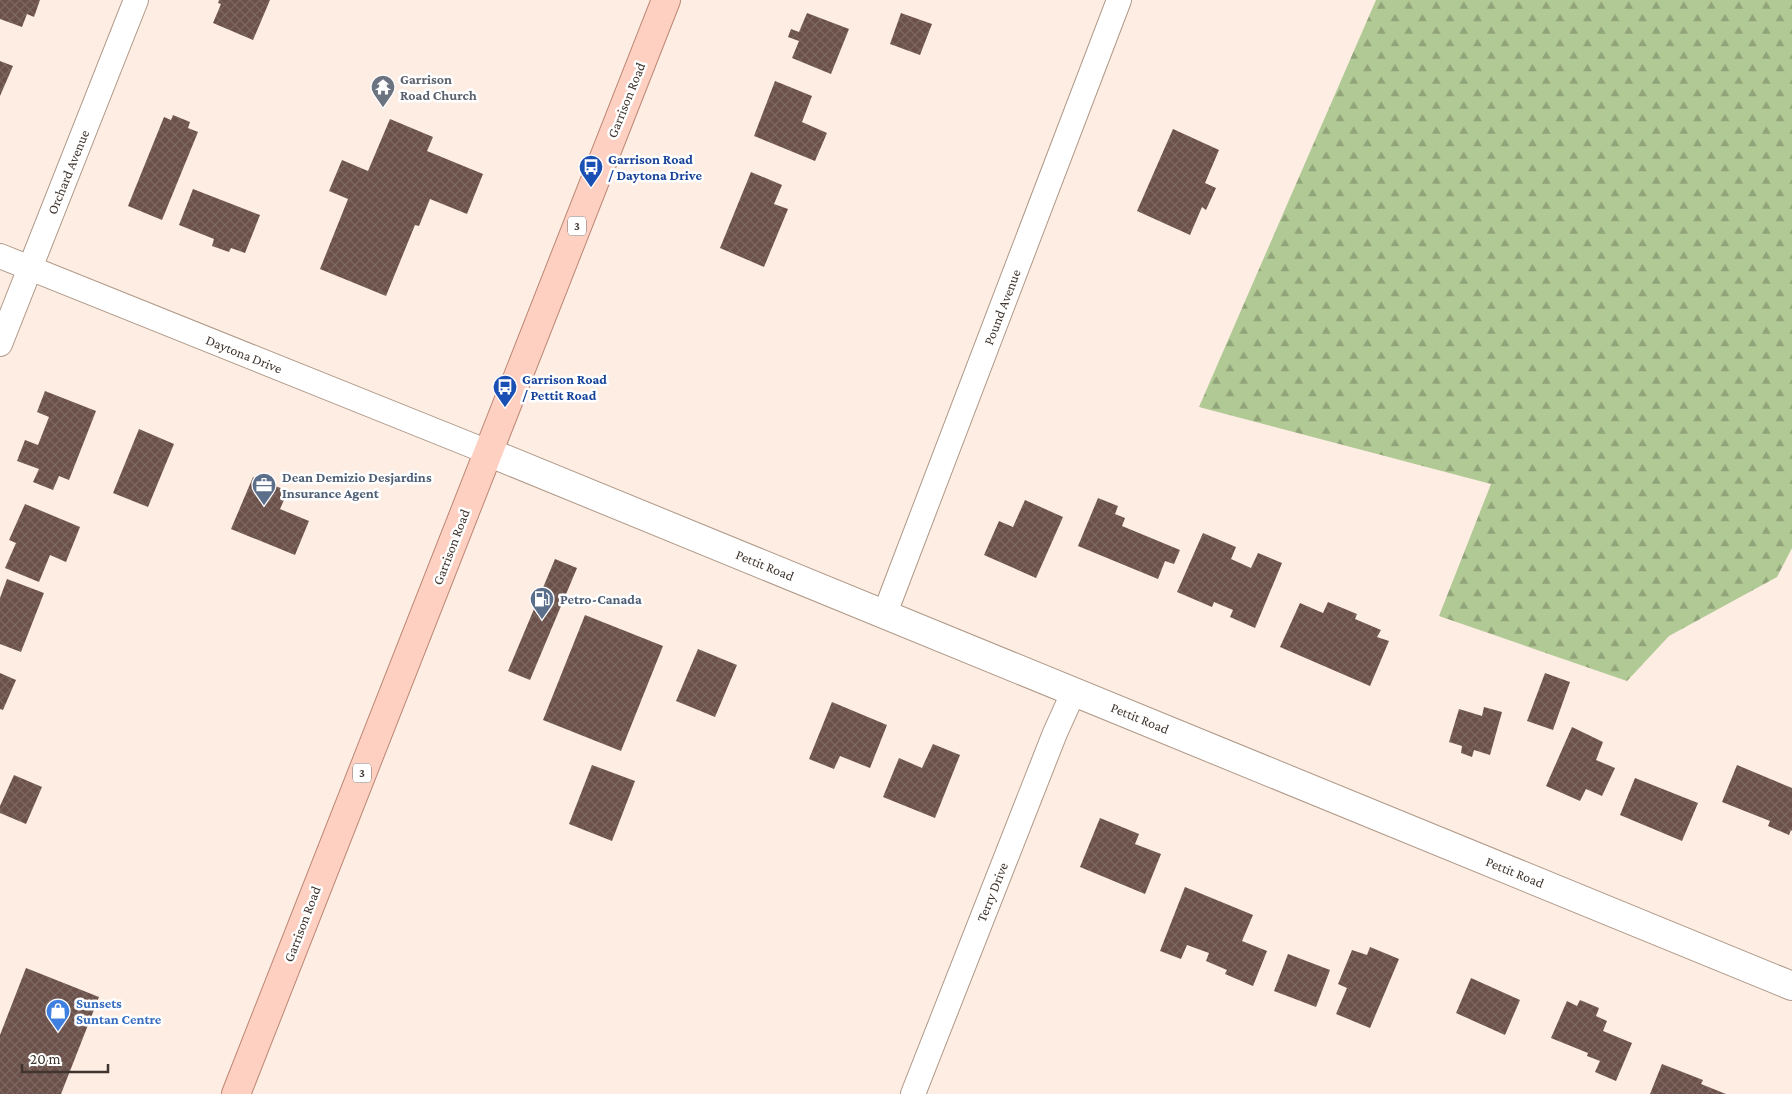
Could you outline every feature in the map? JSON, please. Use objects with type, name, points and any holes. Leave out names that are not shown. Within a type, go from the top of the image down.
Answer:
[{"type":"main road","name":"Garrison Road","points":[[236,1094],[666,0]]},
{"type":"street","name":"Orchard Avenue","points":[[0,344],[136,0]]},
{"type":"street","name":"Pound Avenue","points":[[885,613],[1119,0]]},
{"type":"street","name":"Daytona Drive","points":[[0,256],[488,452]]},
{"type":"street","name":"Pettit Road","points":[[488,452],[1792,986]]},
{"type":"street","name":"Terry Drive","points":[[913,1094],[1055,733],[1074,691]]},
{"type":"green space","points":[[1376,0],[1792,0],[1792,548],[1777,577],[1669,636],[1627,681],[1439,616],[1491,484],[1199,407]]},
{"type":"building","points":[[0,0],[40,0],[34,17],[27,14],[22,27],[0,19]]},
{"type":"building","points":[[219,0],[270,0],[253,40],[213,23],[221,4],[218,3]]},
{"type":"building","points":[[807,13],[849,29],[831,74],[792,58],[799,41],[788,37],[791,29],[799,32]]},
{"type":"building","points":[[901,13],[932,24],[920,55],[890,44]]},
{"type":"building","points":[[0,61],[13,66],[0,96]]},
{"type":"building","points":[[775,81],[812,96],[802,122],[827,133],[815,161],[754,136]]},
{"type":"building","points":[[173,115],[190,122],[188,128],[198,132],[162,220],[128,206],[164,117],[171,120]]},
{"type":"building","points":[[390,119],[433,137],[427,151],[483,174],[467,214],[430,199],[419,226],[415,225],[386,296],[320,269],[348,199],[329,191],[342,160],[368,171]]},
{"type":"building","points":[[1173,129],[1219,150],[1205,183],[1216,188],[1206,210],[1202,207],[1190,235],[1137,211]]},
{"type":"building","points":[[751,172],[782,185],[774,204],[788,209],[764,267],[720,248]]},
{"type":"building","points":[[193,189],[260,215],[245,253],[231,248],[229,252],[212,246],[214,239],[179,225]]},
{"type":"building","points":[[45,391],[96,411],[69,480],[59,476],[53,490],[33,482],[39,469],[17,461],[25,440],[38,445],[49,417],[37,412]]},
{"type":"building","points":[[139,429],[174,444],[148,507],[113,493]]},
{"type":"building","points":[[253,477],[288,491],[280,509],[309,521],[295,555],[231,529]]},
{"type":"building","points":[[1098,498],[1118,506],[1115,514],[1125,518],[1122,526],[1180,550],[1174,564],[1165,561],[1158,579],[1078,546]]},
{"type":"building","points":[[1025,500],[1063,517],[1036,578],[984,555],[999,521],[1013,527]]},
{"type":"building","points":[[25,504],[80,527],[66,562],[50,555],[39,582],[5,568],[16,543],[9,540]]},
{"type":"building","points":[[1203,533],[1236,547],[1231,559],[1251,568],[1258,553],[1282,563],[1255,628],[1230,617],[1233,610],[1214,602],[1212,607],[1177,592]]},
{"type":"building","name":"Petro-Canada","points":[[555,559],[577,568],[530,680],[508,671]]},
{"type":"building","points":[[7,579],[44,593],[21,652],[0,644],[0,598]]},
{"type":"building","points":[[1328,602],[1357,614],[1355,619],[1381,630],[1377,637],[1389,641],[1370,686],[1280,647],[1300,603],[1323,613]]},
{"type":"building","points":[[585,615],[663,646],[621,751],[543,720]]},
{"type":"building","points":[[698,649],[737,665],[715,717],[676,701]]},
{"type":"building","points":[[0,673],[16,680],[3,710],[0,709]]},
{"type":"building","points":[[1545,673],[1570,682],[1553,730],[1527,721]]},
{"type":"building","points":[[832,702],[887,725],[870,768],[840,756],[834,769],[809,759]]},
{"type":"building","points":[[1484,707],[1502,712],[1490,755],[1474,750],[1472,757],[1461,753],[1462,746],[1449,742],[1459,709],[1482,716]]},
{"type":"building","points":[[1572,727],[1603,742],[1596,760],[1615,768],[1602,796],[1586,789],[1580,801],[1546,786]]},
{"type":"building","points":[[933,744],[960,755],[935,818],[883,797],[899,758],[922,768]]},
{"type":"building","points":[[592,765],[635,781],[612,841],[569,824]]},
{"type":"building","points":[[1737,765],[1792,788],[1792,831],[1789,835],[1768,826],[1770,821],[1722,802]]},
{"type":"building","points":[[14,775],[42,787],[26,824],[0,813],[0,806]]},
{"type":"building","points":[[1635,778],[1698,803],[1682,841],[1620,815]]},
{"type":"building","points":[[1100,818],[1139,834],[1135,844],[1161,854],[1145,894],[1080,867]]},
{"type":"building","points":[[1185,887],[1253,915],[1242,941],[1267,951],[1253,986],[1225,974],[1227,970],[1206,961],[1209,953],[1187,945],[1181,959],[1160,951]]},
{"type":"building","points":[[1370,947],[1399,959],[1370,1028],[1336,1014],[1347,988],[1338,984],[1352,950],[1367,955]]},
{"type":"building","points":[[1288,954],[1330,970],[1316,1007],[1274,991]]},
{"type":"building","points":[[26,968],[99,997],[61,1094],[0,1094],[0,1035]]},
{"type":"building","points":[[1471,978],[1520,1000],[1505,1035],[1456,1013]]},
{"type":"building","points":[[1580,1000],[1599,1008],[1596,1016],[1607,1021],[1603,1031],[1632,1043],[1616,1081],[1595,1072],[1600,1061],[1587,1056],[1588,1053],[1551,1038],[1567,1001],[1577,1006]]},
{"type":"building","points":[[1662,1064],[1703,1080],[1701,1084],[1726,1094],[1650,1094]]},
{"type":"place","name":"Garrison Road Church","points":[[383,108]]},
{"type":"place","name":"Garrison Road / Daytona Drive","points":[[591,188]]},
{"type":"place","name":"Garrison Road / Pettit Road","points":[[505,408]]},
{"type":"place","name":"Dean Demizio Desjardins Insurance Agent","points":[[264,506]]},
{"type":"place","name":"Petro-Canada","points":[[542,620]]},
{"type":"place","name":"Sunsets Suntan Centre","points":[[58,1032]]}]
